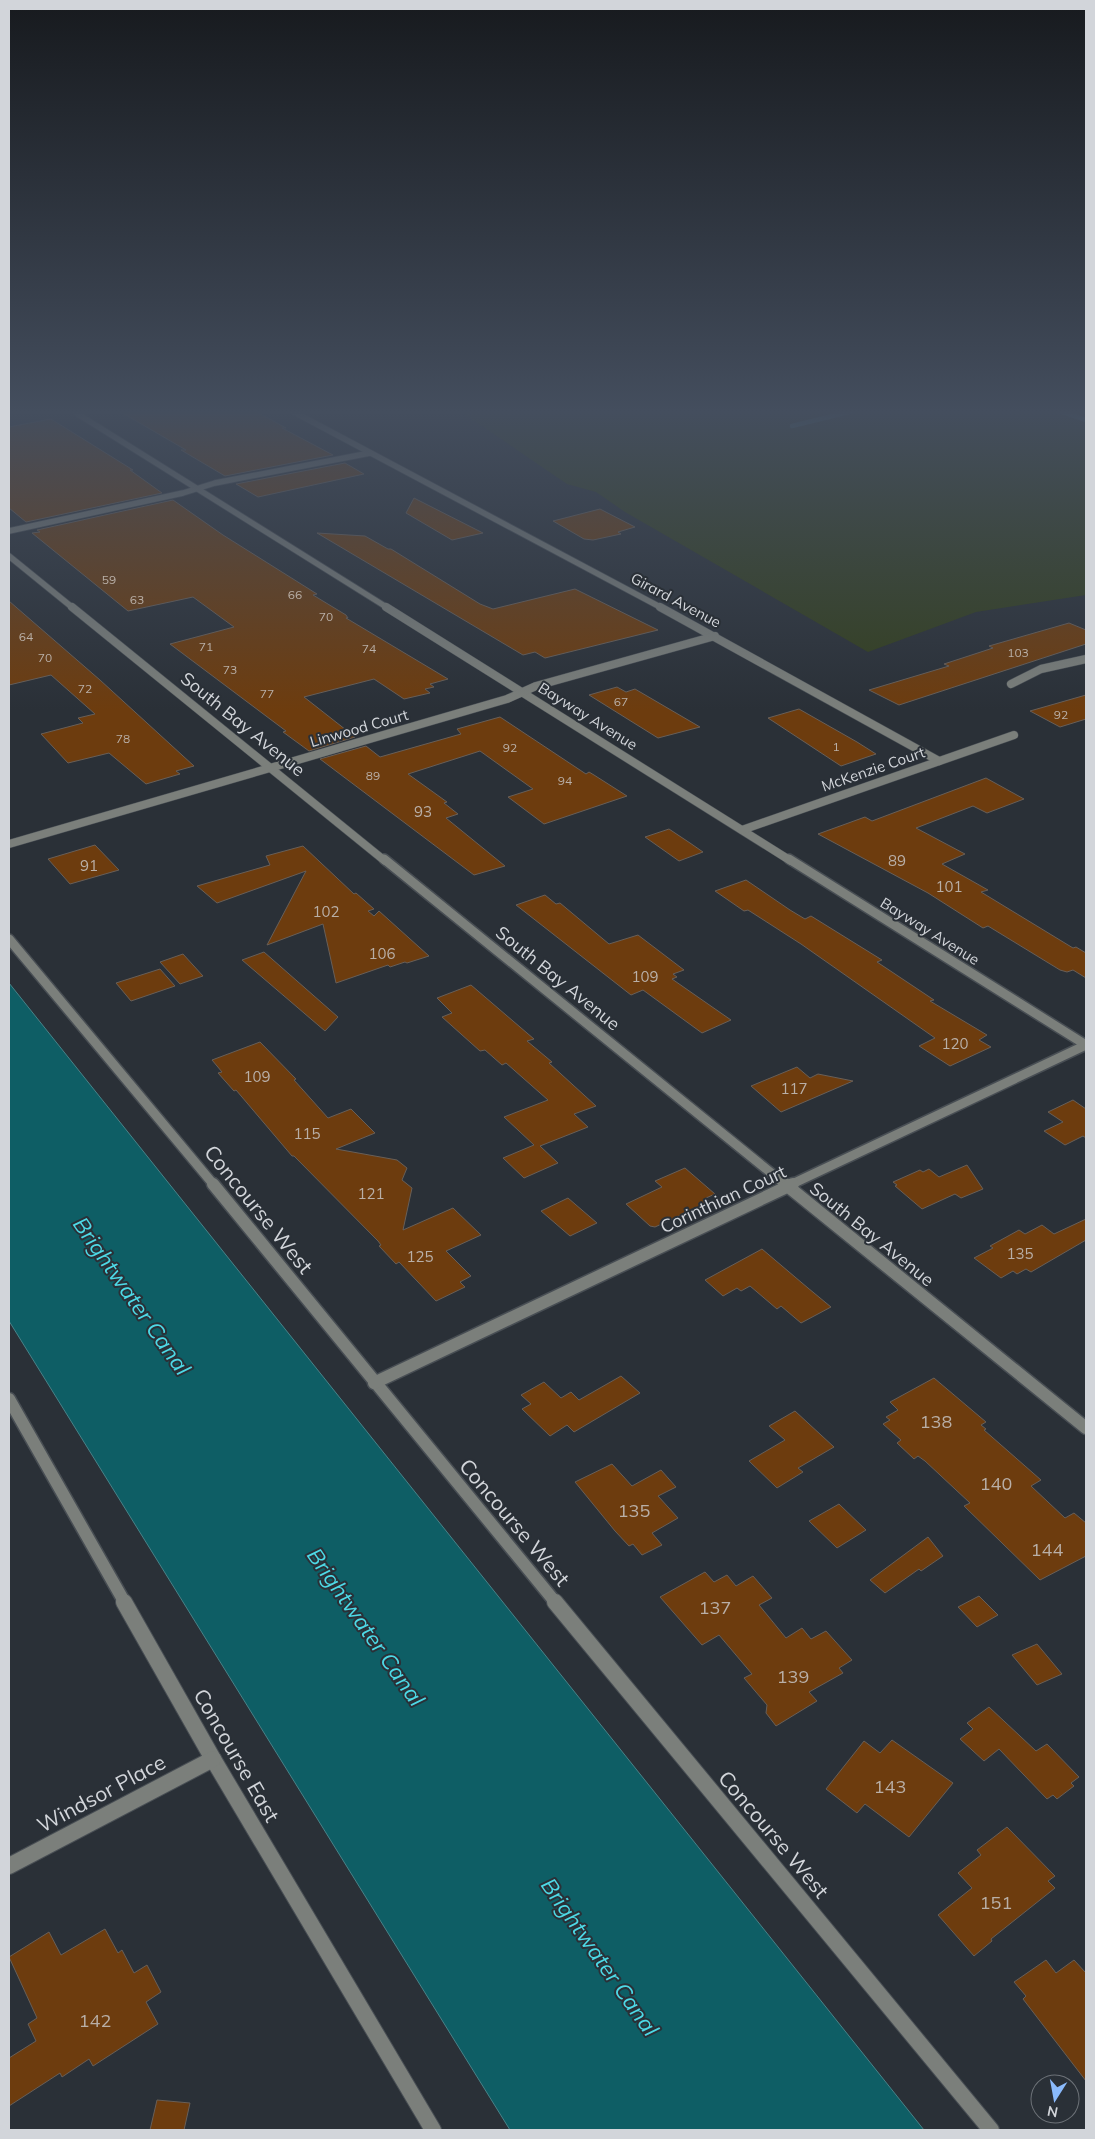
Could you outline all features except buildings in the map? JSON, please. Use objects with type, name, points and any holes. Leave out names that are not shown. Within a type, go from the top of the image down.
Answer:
[{"type":"street","points":[[9,530],[96,511]]},
{"type":"street","name":"Bayway Avenue","points":[[236,511],[1086,1045]]},
{"type":"street","name":"Girard Avenue","points":[[478,511],[715,636],[939,761]]},
{"type":"street","name":"South Bay Avenue","points":[[9,556],[1086,1428]]},
{"type":"street","name":"Linwood Court","points":[[9,844],[508,699],[536,686],[715,636]]},
{"type":"street","points":[[1011,684],[1041,669],[1086,659]]},
{"type":"street","name":"McKenzie Court","points":[[742,830],[1014,735]]},
{"type":"street","name":"Concourse West","points":[[9,939],[167,1128],[374,1383],[875,1987],[991,2130]]},
{"type":"street","name":"Corinthian Court","points":[[374,1383],[789,1188],[1086,1045]]},
{"type":"street","name":"Concourse East","points":[[9,1399],[213,1758],[433,2130]]},
{"type":"street","name":"Windsor Place","points":[[9,1866],[213,1758]]},
{"type":"green space","points":[[623,511],[1086,511],[1086,595],[976,612],[868,652]]},
{"type":"water","name":"Brightwater Canal","points":[[9,983],[924,2130],[510,2130],[9,1321]]}]
